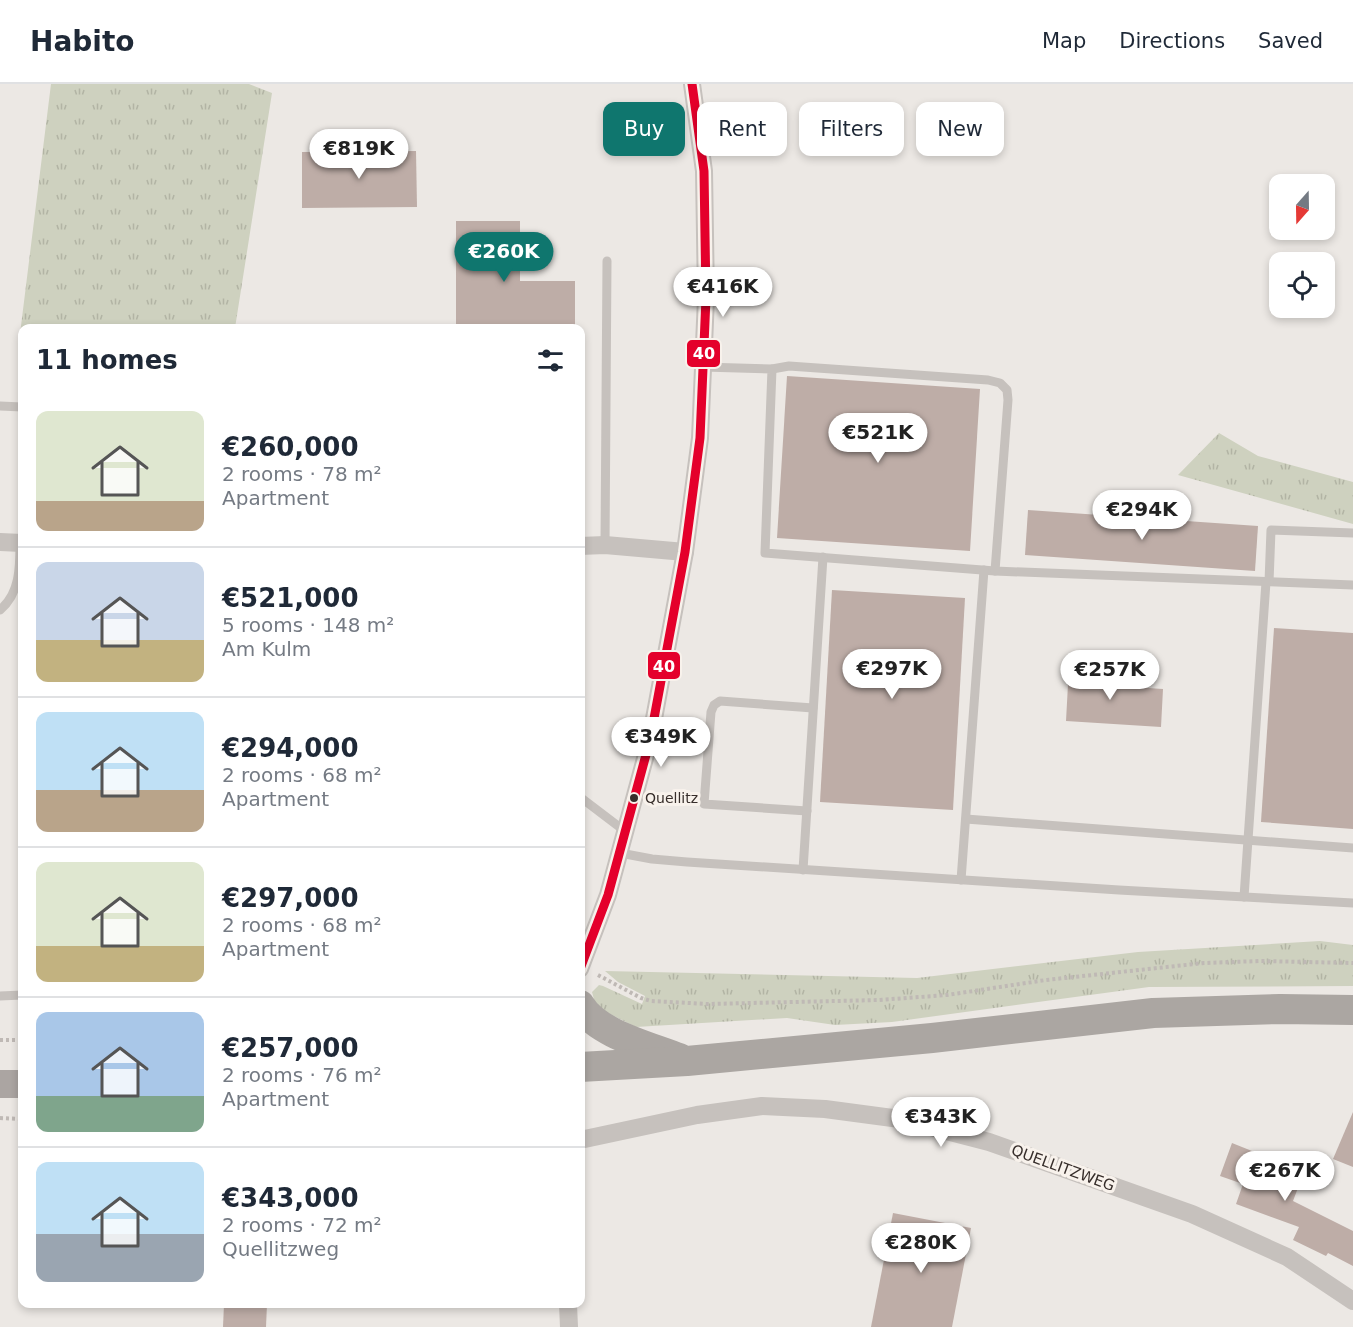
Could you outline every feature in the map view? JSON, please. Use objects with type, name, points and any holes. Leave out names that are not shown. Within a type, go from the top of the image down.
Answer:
[{"type":"highway","points":[[585,1067],[687,1061],[932,1038],[1153,1013],[1268,1009],[1353,1010]]},
{"type":"highway","points":[[585,1012],[612,1032],[687,1061]]},
{"type":"main road","points":[[0,1084],[18,1084]]},
{"type":"street","points":[[585,956],[608,895],[659,699],[685,552],[700,438],[706,298],[704,171],[692,84]]},
{"type":"street","points":[[0,542],[18,543]]},
{"type":"street","points":[[585,546],[605,545],[685,552]]},
{"type":"street","name":"QUELLITZWEG","points":[[585,1139],[697,1116],[762,1106],[825,1108],[900,1119],[989,1142],[1192,1214],[1287,1257],[1353,1301]]},
{"type":"street","points":[[568,1308],[569,1327]]},
{"type":"lane","points":[[605,545],[608,261]]},
{"type":"lane","points":[[703,367],[772,369],[789,366],[988,380],[1000,383],[1007,390],[1008,400],[995,571]]},
{"type":"lane","points":[[772,369],[765,552],[995,571],[1353,585]]},
{"type":"lane","points":[[0,406],[18,407]]},
{"type":"lane","points":[[1244,897],[1271,530],[1353,533]]},
{"type":"lane","points":[[803,870],[823,557]]},
{"type":"lane","points":[[962,880],[984,570]]},
{"type":"lane","points":[[0,610],[8,603],[18,581]]},
{"type":"lane","points":[[807,811],[704,804],[711,712],[714,705],[720,702],[813,708]]},
{"type":"lane","points":[[585,801],[626,832]]},
{"type":"lane","points":[[966,819],[1353,848]]},
{"type":"lane","points":[[620,853],[651,859],[803,870],[1353,903]]},
{"type":"lane","points":[[0,996],[18,995]]},
{"type":"path","points":[[585,969],[640,998],[651,1001],[708,1004],[879,1000],[1204,963],[1260,961],[1353,963]]},
{"type":"path","points":[[0,1040],[18,1040]]},
{"type":"path","points":[[0,1118],[18,1119]]},
{"type":"green space","points":[[51,84],[249,84],[272,93],[236,324],[21,324]]},
{"type":"green space","points":[[1219,433],[1258,456],[1353,482],[1353,524],[1178,475]]},
{"type":"green space","points":[[1320,941],[1353,945],[1353,986],[1149,987],[892,1022],[835,1025],[787,1018],[636,1027],[596,1007],[592,992],[599,985],[642,1004],[645,996],[618,982],[605,971],[917,978],[1138,952]]},
{"type":"building","points":[[416,151],[417,207],[302,208],[302,152]]},
{"type":"building","points":[[456,221],[520,221],[520,281],[575,281],[575,324],[456,324]]},
{"type":"building","points":[[787,376],[980,389],[970,551],[777,538]]},
{"type":"building","points":[[1028,510],[1258,526],[1255,571],[1025,555]]},
{"type":"building","points":[[832,590],[965,598],[953,810],[820,802]]},
{"type":"building","points":[[1274,628],[1353,633],[1353,829],[1261,822]]},
{"type":"building","points":[[1069,666],[1104,668],[1103,685],[1163,689],[1161,727],[1066,721]]},
{"type":"building","points":[[1353,1112],[1353,1167],[1333,1159]]},
{"type":"building","points":[[1232,1143],[1304,1172],[1293,1201],[1353,1231],[1353,1266],[1328,1253],[1326,1256],[1293,1240],[1299,1227],[1236,1204],[1243,1184],[1220,1176]]},
{"type":"building","points":[[893,1213],[971,1228],[952,1327],[871,1327]]},
{"type":"building","points":[[224,1308],[267,1308],[266,1327],[223,1327]]},
{"type":"transit line","name":"40","points":[[585,956],[608,895],[650,740],[685,552],[700,438],[706,298],[704,171],[692,84]]},
{"type":"place","name":"Quellitz","points":[[634,798]]}]
